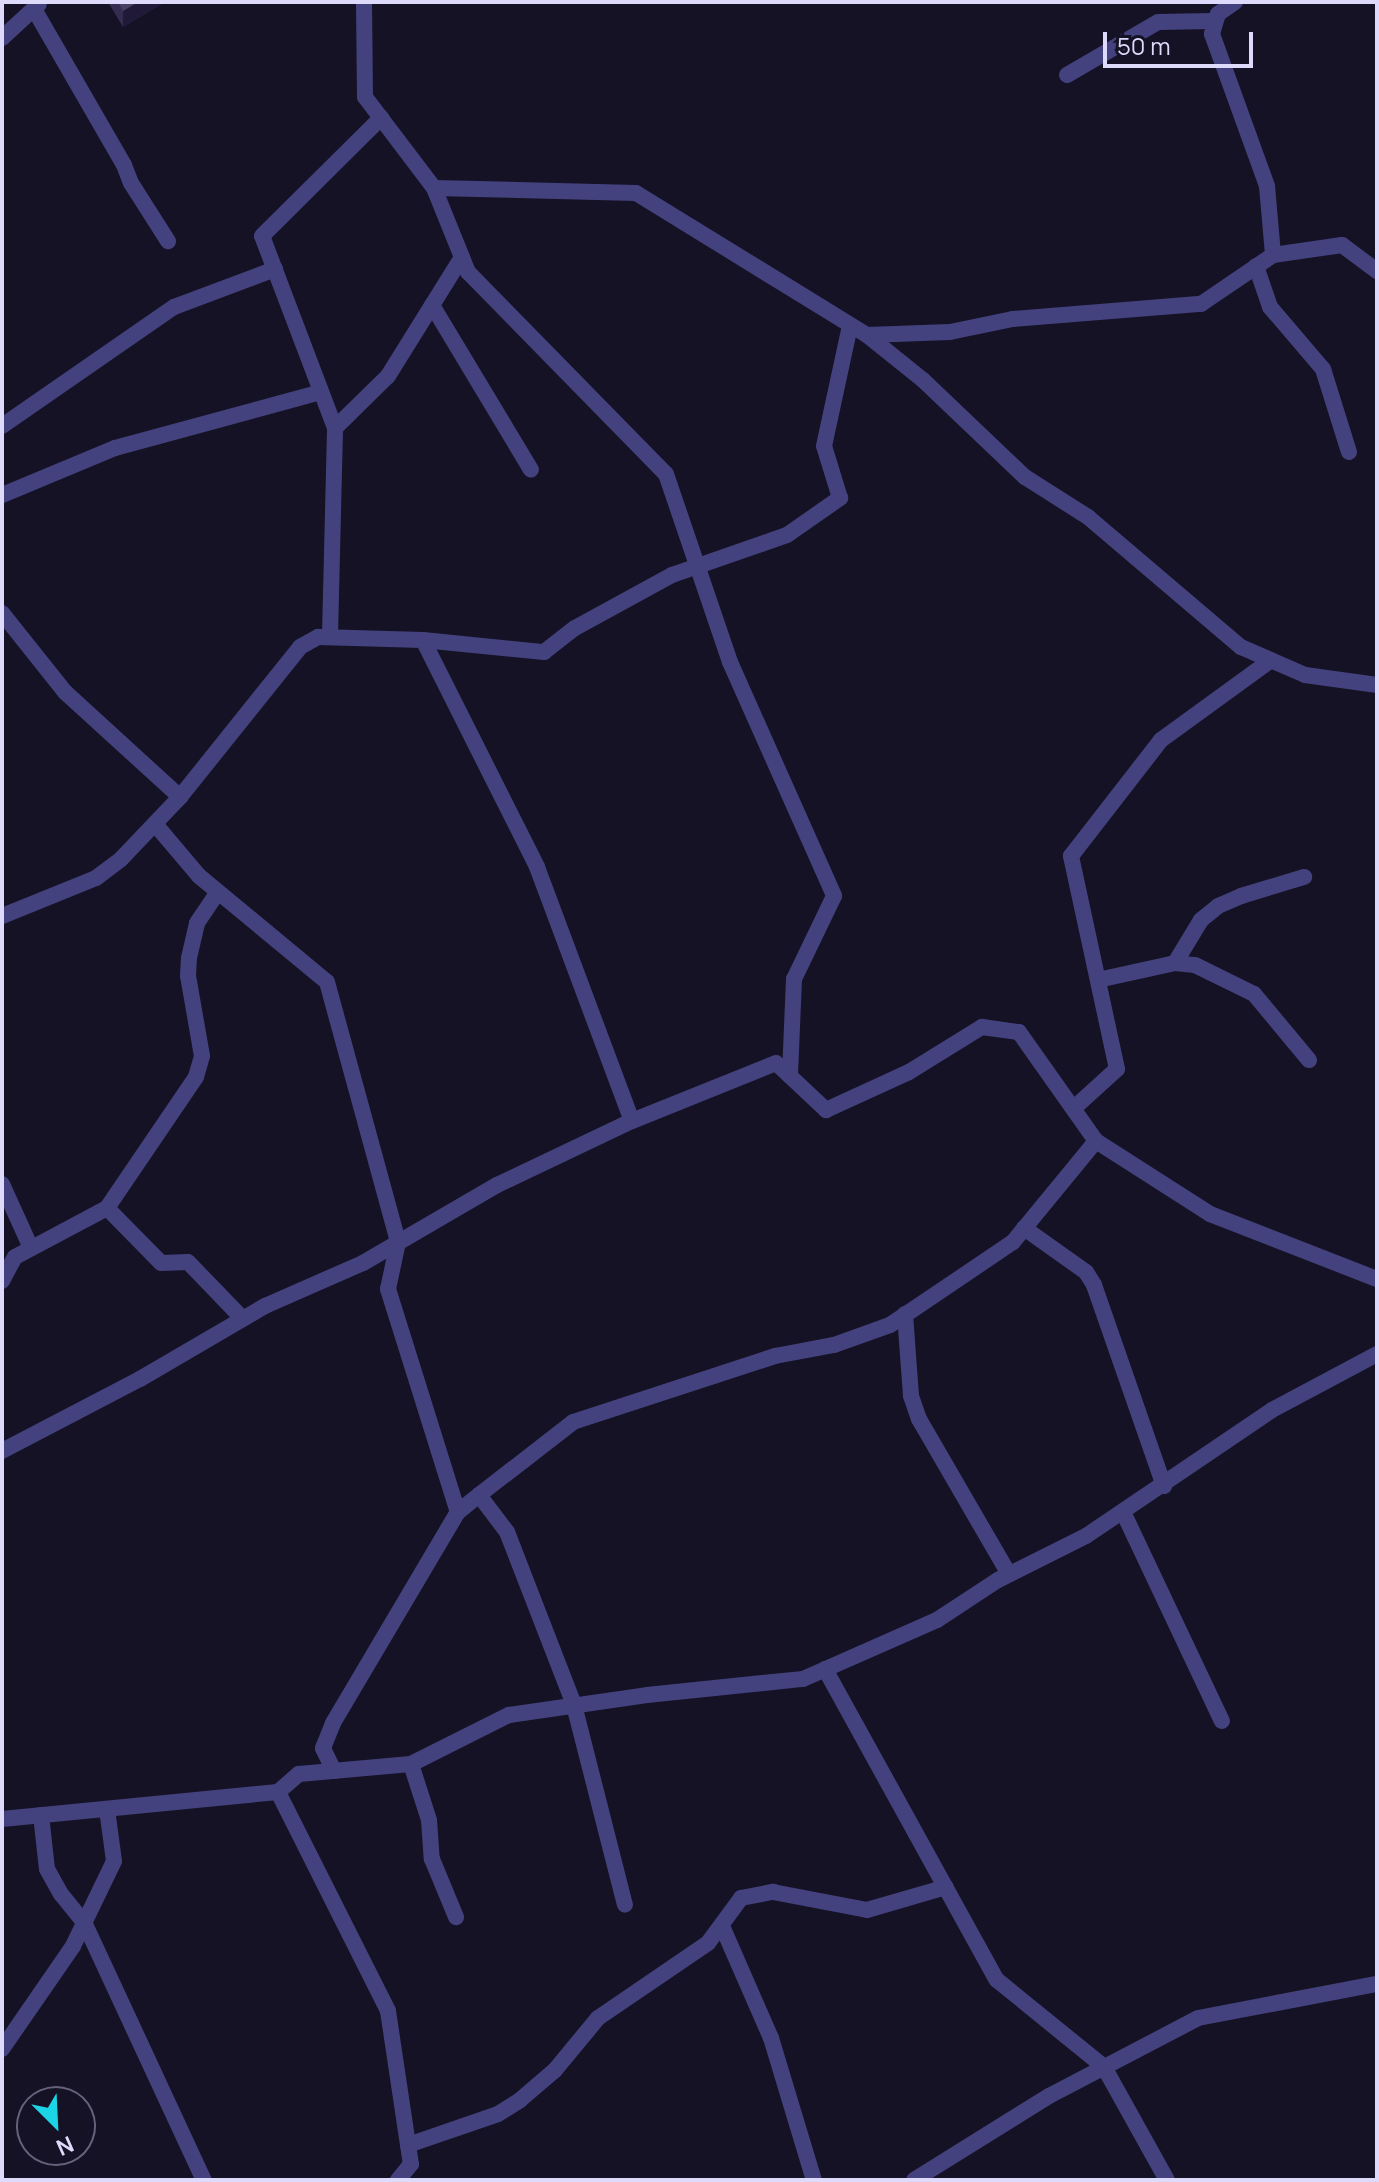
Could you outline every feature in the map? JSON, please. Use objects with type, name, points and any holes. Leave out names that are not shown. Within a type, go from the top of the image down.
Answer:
[{"type":"street","points":[[364,2],[365,97],[434,188],[468,272],[666,474],[730,662],[834,896],[794,979],[790,1076]]},
{"type":"street","points":[[1067,75],[1158,22],[1213,21],[1235,2]]},
{"type":"street","points":[[2,38],[38,6],[131,183],[168,241]]},
{"type":"street","points":[[1213,21],[1212,34],[1267,186],[1273,255]]},
{"type":"street","points":[[330,635],[335,428],[262,236],[381,118]]},
{"type":"street","points":[[434,188],[636,193],[867,335],[923,380],[1025,477],[1088,517],[1241,647],[1305,675],[1377,685]]},
{"type":"street","points":[[867,335],[950,332],[1013,319],[1201,304],[1273,255],[1342,245],[1377,271]]},
{"type":"street","points":[[335,428],[388,376],[462,257]]},
{"type":"street","points":[[1256,266],[1270,307],[1317,358],[1330,382],[1349,452]]},
{"type":"street","points":[[2,426],[174,307],[275,269]]},
{"type":"street","points":[[432,305],[531,470]]},
{"type":"street","points":[[2,916],[96,878],[121,859],[180,797],[300,647],[330,635],[544,652],[575,628],[695,565],[787,535],[840,498],[824,446],[850,326]]},
{"type":"street","points":[[2,495],[115,448],[321,392]]},
{"type":"street","points":[[2,613],[9,632],[65,692],[180,797]]},
{"type":"street","points":[[423,640],[537,867],[632,1121]]},
{"type":"street","points":[[1074,1108],[1117,1069],[1071,856],[1161,740],[1271,660]]},
{"type":"street","points":[[155,824],[199,876],[327,982],[398,1242],[388,1289],[458,1512]]},
{"type":"street","points":[[1175,963],[1201,920],[1218,906],[1304,877]]},
{"type":"street","points":[[2,1281],[15,1257],[107,1208],[196,1077],[202,1056],[188,976],[191,938],[218,892]]},
{"type":"street","points":[[1098,980],[1175,963],[1195,965],[1254,994],[1309,1060]]},
{"type":"street","points":[[2,1451],[140,1379],[265,1306],[363,1263],[497,1185],[632,1121],[776,1063],[826,1110],[909,1072],[982,1027],[1019,1032],[1096,1141],[1210,1214],[1377,1279]]},
{"type":"street","points":[[334,1771],[323,1742],[458,1512],[573,1422],[775,1356],[834,1345],[890,1325],[1013,1242],[1096,1141]]},
{"type":"street","points":[[2,1184],[31,1248]]},
{"type":"street","points":[[107,1208],[161,1263],[188,1262],[243,1319]]},
{"type":"street","points":[[1024,1228],[1086,1272],[1094,1285],[1164,1486]]},
{"type":"street","points":[[905,1314],[911,1396],[919,1419],[1009,1574]]},
{"type":"street","points":[[2,1819],[278,1792],[299,1774],[411,1764],[509,1715],[803,1679],[937,1620],[1009,1574],[1124,1514],[1272,1410],[1377,1354]]},
{"type":"street","points":[[479,1495],[507,1532],[574,1705],[625,1905]]},
{"type":"street","points":[[1124,1514],[1222,1721]]},
{"type":"street","points":[[825,1669],[997,1980],[1104,2067],[1167,2180]]},
{"type":"street","points":[[411,1764],[429,1820],[432,1859],[456,1917]]},
{"type":"street","points":[[278,1792],[388,2011],[411,2164],[398,2180]]},
{"type":"street","points":[[2,2049],[73,1946],[114,1861],[107,1809]]},
{"type":"street","points":[[41,1815],[47,1869],[61,1894],[84,1922],[204,2180]]},
{"type":"street","points":[[408,2145],[498,2114],[520,2100],[555,2070],[598,2018],[699,1952],[722,1926],[733,1904],[754,1894],[773,1892],[867,1910],[946,1887]]},
{"type":"street","points":[[722,1926],[771,2038],[814,2180]]},
{"type":"street","points":[[914,2180],[932,2176],[1049,2096],[1198,2018],[1377,1984]]},
{"type":"building","points":[[118,2],[138,2],[123,11]]}]
